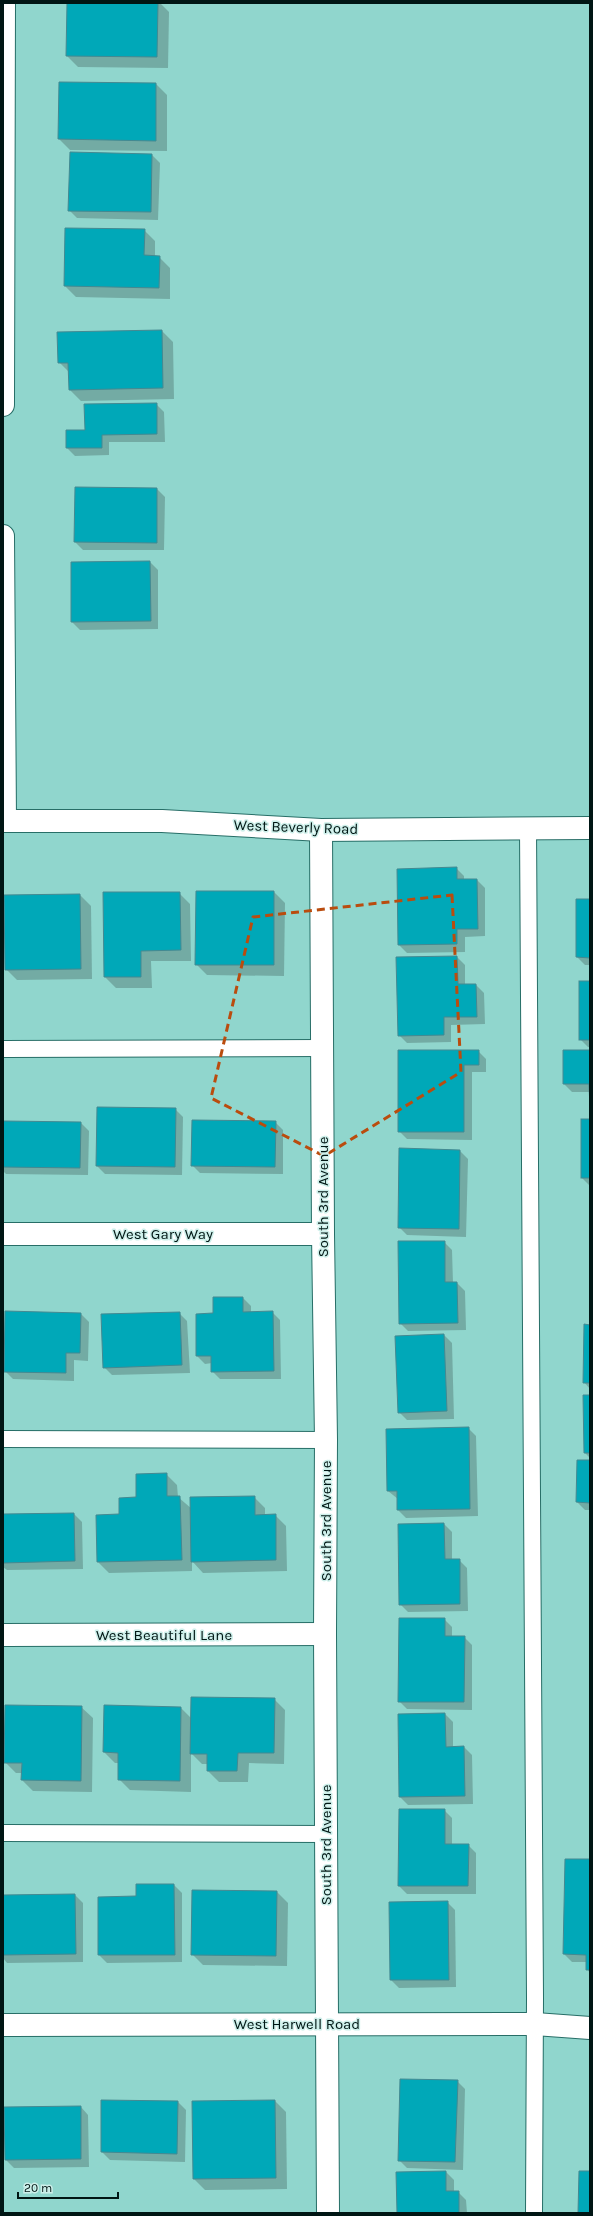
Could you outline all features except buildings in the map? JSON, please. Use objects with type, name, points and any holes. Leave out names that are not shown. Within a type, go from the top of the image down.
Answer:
[{"type":"street","points":[[3,405],[4,3]]},
{"type":"street","points":[[3,536],[4,821]]},
{"type":"street","name":"West Beverly Road","points":[[4,821],[162,821],[321,830],[590,828]]},
{"type":"street","name":"South 3rd Avenue","points":[[321,830],[323,1234],[326,1440],[325,1634],[328,2213]]},
{"type":"street","name":"West Gary Way","points":[[3,1234],[323,1234]]},
{"type":"street","name":"West Beautiful Lane","points":[[3,1635],[325,1634]]},
{"type":"street","name":"West Harwell Road","points":[[3,2025],[535,2024],[590,2028]]},
{"type":"lane","points":[[528,828],[535,2024],[534,2213]]},
{"type":"lane","points":[[3,1049],[322,1048]]},
{"type":"lane","points":[[3,1438],[326,1440]]},
{"type":"lane","points":[[3,1833],[326,1834]]},
{"type":"highlighted area","points":[[452,895],[461,1072],[324,1156],[211,1098],[253,917]]}]
